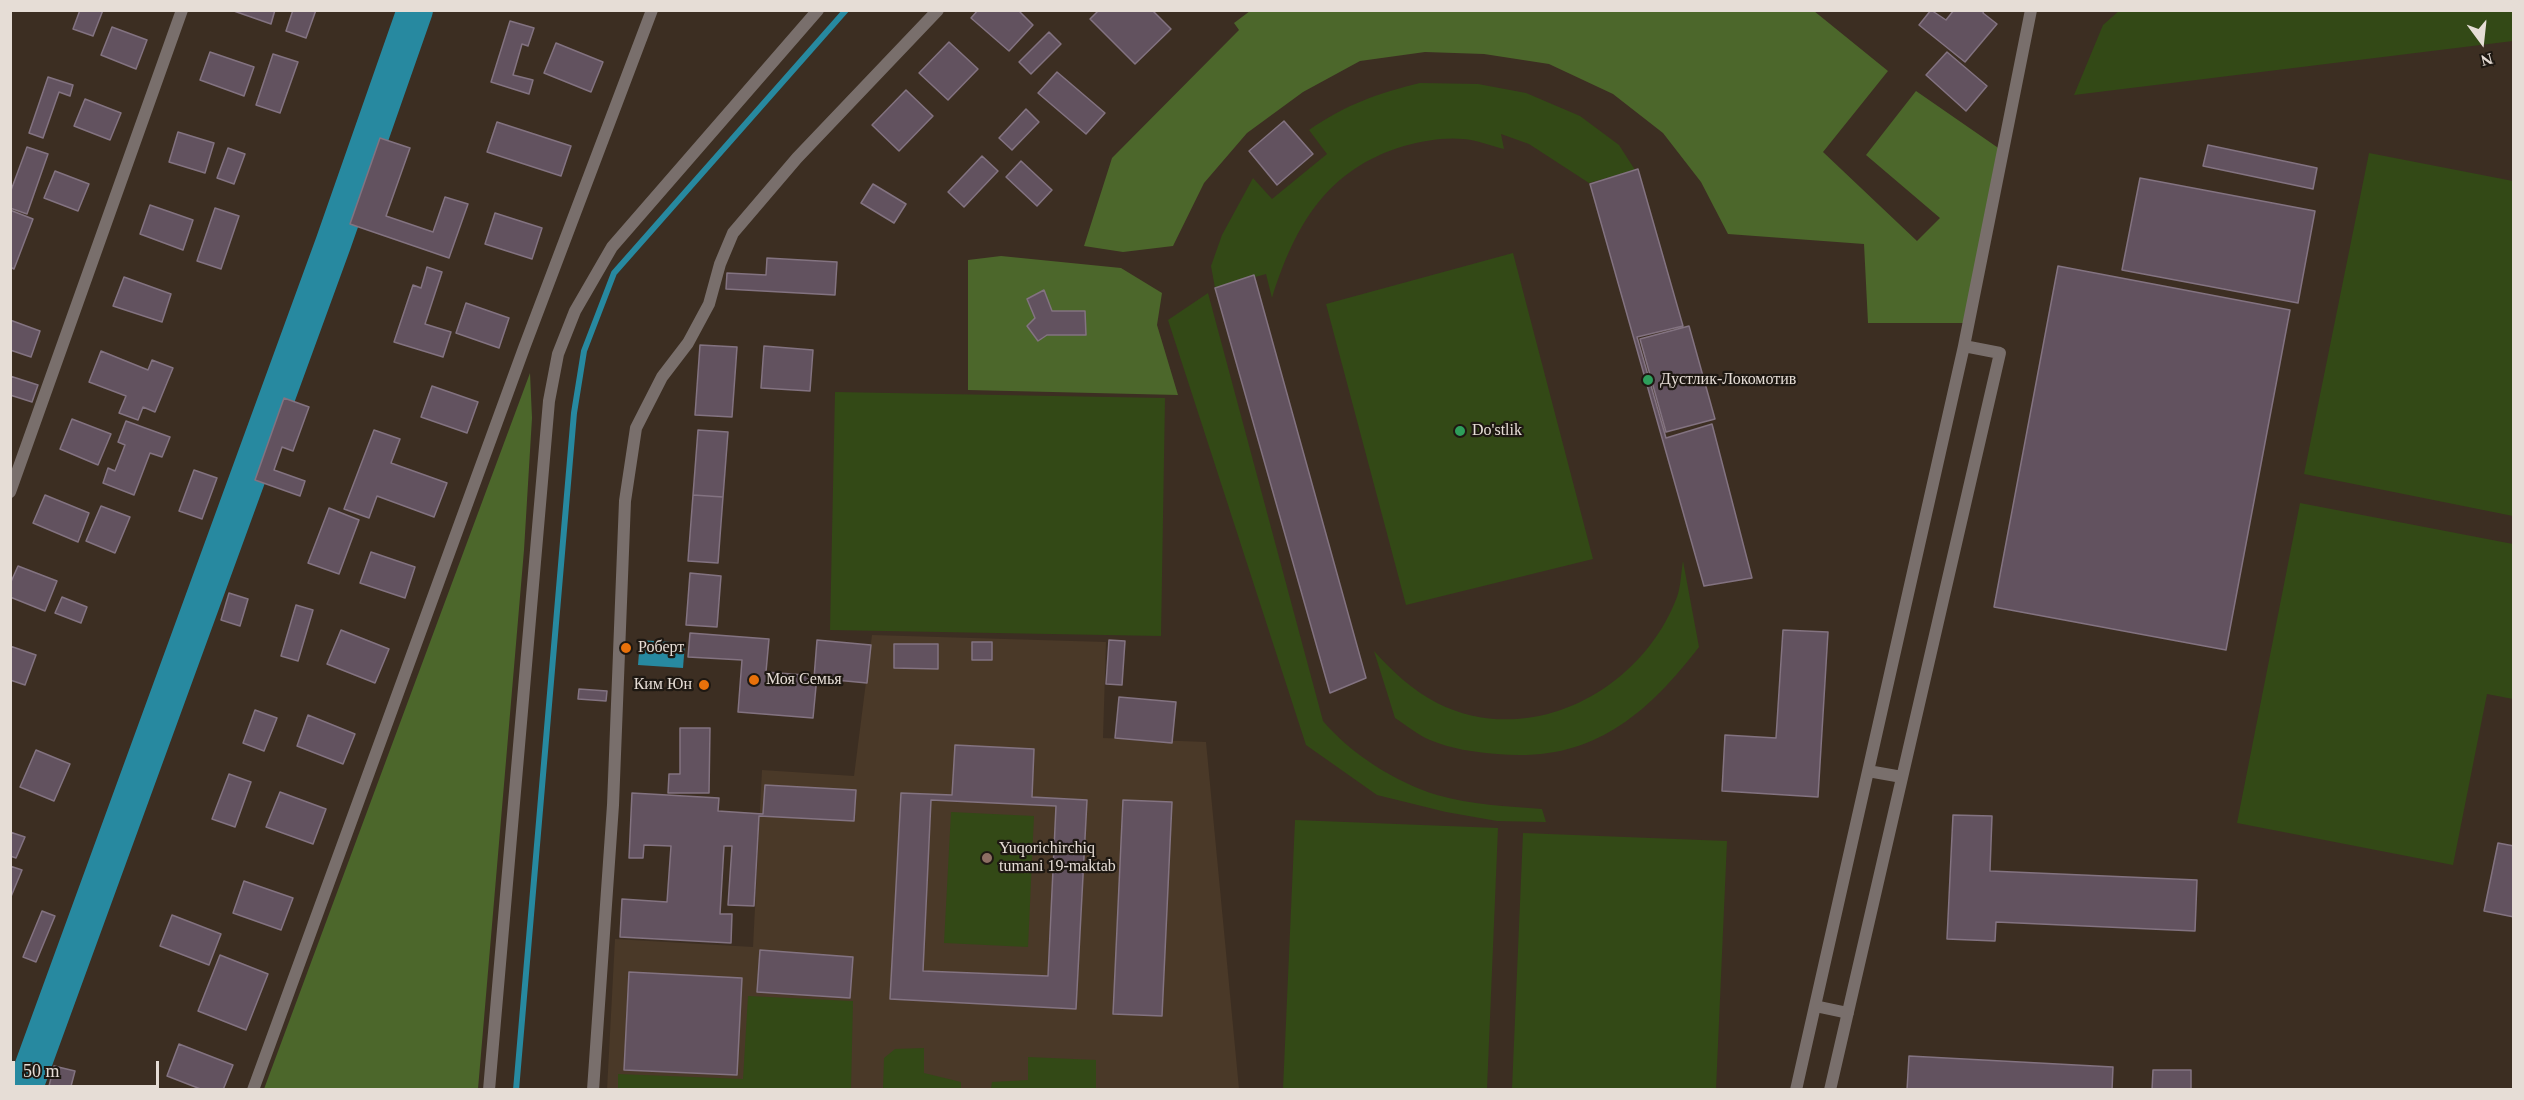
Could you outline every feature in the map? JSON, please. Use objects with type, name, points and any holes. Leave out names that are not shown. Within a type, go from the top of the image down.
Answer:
[{"type":"street","points":[[10,492],[182,10]]},
{"type":"street","points":[[254,1089],[516,371],[651,10]]},
{"type":"street","points":[[489,1089],[547,424],[558,354],[575,311],[612,247],[818,10]]},
{"type":"street","points":[[593,1089],[613,805],[626,501],[636,428],[648,400],[688,342],[709,304],[720,264],[733,233],[797,158],[938,10]]},
{"type":"street","points":[[1796,1089],[1964,346],[2031,10]]},
{"type":"street","points":[[1830,1089],[2000,353],[1964,346]]},
{"type":"street","points":[[1868,771],[1902,777]]},
{"type":"street","points":[[1815,1006],[1848,1013]]},
{"type":"shaded area","name":"Yuqorichirchiq tumani 19-maktab","points":[[872,635],[1106,642],[1103,738],[1206,742],[1239,1089],[607,1090],[615,939],[753,947],[762,770],[854,776]]},
{"type":"green space","points":[[2120,10],[2513,11],[2513,41],[2074,95],[2103,25]]},
{"type":"green space","points":[[1250,11],[1814,11],[1888,71],[1823,152],[1917,241],[1940,218],[1866,155],[1916,91],[2007,154],[1972,323],[1868,323],[1864,244],[1728,234],[1701,182],[1663,133],[1613,94],[1549,64],[1484,54],[1425,52],[1360,61],[1303,92],[1247,133],[1204,183],[1173,246],[1123,252],[1084,246],[1112,158],[1239,30],[1234,23]]},
{"type":"green space","points":[[1420,83],[1478,84],[1526,93],[1580,116],[1619,145],[1635,170],[1589,183],[1529,144],[1501,134],[1504,149],[1456,139],[1434,140],[1404,146],[1377,156],[1354,169],[1334,185],[1318,203],[1292,247],[1272,298],[1266,274],[1215,288],[1211,266],[1222,235],[1253,178],[1272,199],[1327,154],[1309,130],[1336,113],[1362,101]]},
{"type":"green space","points":[[2369,153],[2513,181],[2513,516],[2304,474]]},
{"type":"green space","name":"Do'stlik","points":[[1513,253],[1593,559],[1406,605],[1326,304]]},
{"type":"green space","points":[[1001,256],[1121,268],[1162,293],[1157,325],[1178,395],[968,390],[968,260]]},
{"type":"green space","points":[[1208,293],[1323,721],[1360,755],[1405,783],[1437,795],[1463,801],[1542,809],[1546,822],[1497,821],[1446,812],[1377,795],[1306,745],[1168,320]]},
{"type":"green space","points":[[530,373],[532,418],[524,550],[478,1089],[264,1089]]},
{"type":"green space","points":[[835,392],[1165,398],[1161,636],[830,630]]},
{"type":"green space","points":[[2300,503],[2513,544],[2513,699],[2487,694],[2453,865],[2237,823]]},
{"type":"green space","points":[[1683,561],[1699,647],[1658,695],[1613,730],[1588,743],[1560,751],[1530,755],[1497,754],[1463,750],[1438,743],[1395,718],[1374,651],[1395,673],[1419,692],[1437,703],[1473,716],[1509,719],[1545,715],[1579,702],[1610,684],[1638,659],[1660,630],[1677,597]]},
{"type":"green space","points":[[951,812],[1034,816],[1028,947],[944,943]]},
{"type":"green space","points":[[1295,820],[1498,828],[1487,1089],[1283,1089]]},
{"type":"green space","points":[[1523,833],[1727,841],[1716,1089],[1512,1089]]},
{"type":"green space","points":[[748,996],[853,1001],[851,1089],[618,1089],[618,1074],[743,1079]]},
{"type":"green space","points":[[924,1048],[924,1073],[961,1082],[961,1089],[883,1089],[884,1058],[895,1049]]},
{"type":"green space","points":[[1028,1057],[1096,1060],[1096,1089],[991,1089],[992,1082],[1028,1080]]},
{"type":"water","points":[[640,640],[685,643],[683,668],[638,665]]},
{"type":"building","points":[[80,10],[103,10],[93,36],[73,29]]},
{"type":"building","points":[[231,10],[275,10],[271,24]]},
{"type":"building","points":[[293,10],[316,10],[306,38],[286,31]]},
{"type":"building","points":[[978,10],[1018,10],[1033,25],[1009,51],[971,18]]},
{"type":"building","points":[[1099,10],[1152,10],[1171,29],[1135,64],[1090,19]]},
{"type":"building","points":[[1931,10],[1946,20],[1954,10],[1984,10],[1983,13],[1997,24],[1965,62],[1919,25]]},
{"type":"building","points":[[510,21],[534,28],[528,46],[522,44],[513,75],[533,80],[529,94],[491,82]]},
{"type":"building","points":[[112,27],[147,40],[136,69],[101,55]]},
{"type":"building","points":[[1049,32],[1061,44],[1031,74],[1019,62]]},
{"type":"building","points":[[949,42],[978,69],[948,100],[919,73]]},
{"type":"building","points":[[556,43],[603,62],[591,92],[544,73]]},
{"type":"building","points":[[210,52],[254,67],[244,96],[200,80]]},
{"type":"building","points":[[1947,52],[1987,86],[1966,111],[1926,75]]},
{"type":"building","points":[[273,54],[298,62],[280,113],[256,105]]},
{"type":"building","points":[[1057,72],[1105,113],[1086,134],[1038,93]]},
{"type":"building","points":[[48,77],[73,85],[70,96],[59,92],[43,138],[29,133]]},
{"type":"building","points":[[906,90],[933,116],[899,151],[872,125]]},
{"type":"building","points":[[85,99],[121,113],[110,140],[74,126]]},
{"type":"building","points":[[1026,109],[1039,122],[1012,150],[999,138]]},
{"type":"building","points":[[1284,121],[1313,154],[1277,185],[1249,151]]},
{"type":"building","points":[[497,122],[571,146],[561,176],[487,152]]},
{"type":"building","points":[[178,132],[214,143],[205,173],[169,162]]},
{"type":"building","points":[[380,138],[410,148],[386,216],[433,232],[445,197],[468,204],[449,258],[350,224]]},
{"type":"building","points":[[2208,145],[2317,168],[2313,189],[2203,166]]},
{"type":"building","points":[[27,147],[48,154],[27,214],[10,208],[10,193]]},
{"type":"building","points":[[228,148],[245,154],[234,184],[217,178]]},
{"type":"building","points":[[982,156],[998,171],[964,207],[948,192]]},
{"type":"building","points":[[1021,161],[1052,190],[1037,206],[1006,177]]},
{"type":"building","name":"Дустлик-Локомотив","points":[[1638,169],[1683,326],[1637,337],[1666,438],[1712,424],[1752,578],[1704,586],[1590,184]]},
{"type":"building","points":[[55,171],[89,184],[78,211],[44,198]]},
{"type":"building","points":[[2140,178],[2315,211],[2298,303],[2122,270]]},
{"type":"building","points":[[873,184],[906,204],[894,223],[861,203]]},
{"type":"building","points":[[150,205],[193,220],[183,250],[140,234]]},
{"type":"building","points":[[215,208],[239,216],[221,269],[197,261]]},
{"type":"building","points":[[10,210],[33,219],[14,269],[10,267]]},
{"type":"building","points":[[495,213],[542,228],[532,259],[485,244]]},
{"type":"building","points":[[767,258],[837,262],[835,295],[726,289],[727,273],[766,275]]},
{"type":"building","points":[[2058,266],[2290,310],[2226,650],[1994,607]]},
{"type":"building","points":[[427,267],[442,272],[425,324],[451,332],[443,357],[394,342],[413,285],[421,288]]},
{"type":"building","points":[[1254,275],[1366,678],[1330,693],[1215,288]]},
{"type":"building","points":[[124,277],[171,294],[162,322],[113,306]]},
{"type":"building","points":[[1044,290],[1052,311],[1085,311],[1086,335],[1047,335],[1038,341],[1027,326],[1035,318],[1027,299]]},
{"type":"building","points":[[466,303],[509,318],[499,348],[456,333]]},
{"type":"building","points":[[10,320],[40,331],[31,357],[10,350]]},
{"type":"building","points":[[1689,326],[1715,419],[1666,432],[1640,339]]},
{"type":"building","points":[[700,345],[737,347],[732,417],[695,415]]},
{"type":"building","points":[[764,346],[813,350],[810,391],[761,388]]},
{"type":"building","points":[[101,351],[148,370],[152,360],[173,368],[155,412],[143,407],[138,420],[119,413],[126,396],[89,382]]},
{"type":"building","points":[[10,376],[38,385],[32,402],[10,395]]},
{"type":"building","points":[[432,386],[478,402],[467,433],[421,417]]},
{"type":"building","points":[[284,398],[309,407],[293,451],[282,447],[274,470],[305,481],[300,496],[255,480]]},
{"type":"building","points":[[72,419],[111,434],[98,465],[60,449]]},
{"type":"building","points":[[126,421],[170,437],[162,457],[150,453],[134,495],[103,483],[108,468],[115,471],[125,445],[118,442]]},
{"type":"building","points":[[374,430],[400,439],[391,463],[447,483],[434,517],[377,496],[369,518],[344,509]]},
{"type":"building","points":[[698,430],[728,432],[723,497],[693,495]]},
{"type":"building","points":[[194,470],[217,478],[202,519],[179,511]]},
{"type":"building","points":[[45,495],[89,513],[78,542],[33,523]]},
{"type":"building","points":[[693,495],[723,497],[718,563],[688,561]]},
{"type":"building","points":[[101,506],[130,517],[115,553],[86,541]]},
{"type":"building","points":[[329,508],[359,520],[339,574],[308,563]]},
{"type":"building","points":[[371,552],[415,567],[405,598],[360,583]]},
{"type":"building","points":[[18,566],[57,581],[45,611],[10,597],[10,584]]},
{"type":"building","points":[[690,573],[721,576],[717,627],[686,625]]},
{"type":"building","points":[[229,593],[248,599],[240,626],[221,620]]},
{"type":"building","points":[[62,597],[87,607],[81,623],[55,613]]},
{"type":"building","points":[[296,605],[313,610],[298,661],[281,656]]},
{"type":"building","points":[[341,630],[389,649],[375,683],[327,664]]},
{"type":"building","points":[[1783,630],[1828,632],[1818,797],[1722,791],[1725,735],[1776,738]]},
{"type":"building","points":[[690,633],[769,639],[766,672],[817,676],[813,718],[738,712],[742,660],[688,657]]},
{"type":"building","points":[[817,640],[871,645],[867,683],[814,678]]},
{"type":"building","points":[[1109,640],[1125,641],[1122,685],[1106,684]]},
{"type":"building","points":[[972,642],[992,642],[992,660],[972,660]]},
{"type":"building","points":[[894,644],[938,644],[938,669],[894,668]]},
{"type":"building","points":[[10,646],[36,655],[25,685],[10,680]]},
{"type":"building","points":[[579,689],[607,691],[606,701],[578,699]]},
{"type":"building","points":[[1119,697],[1176,702],[1172,743],[1115,738]]},
{"type":"building","points":[[255,710],[277,718],[264,751],[243,743]]},
{"type":"building","points":[[308,715],[355,734],[343,764],[297,746]]},
{"type":"building","points":[[680,728],[710,728],[709,793],[668,793],[669,774],[680,774]]},
{"type":"building","points":[[955,745],[1034,749],[1032,797],[1087,800],[1076,1009],[890,999],[901,793],[952,795]],"holes":[[[931,800],[1056,806],[1048,976],[923,971]]]},
{"type":"building","points":[[36,750],[70,764],[54,801],[20,787]]},
{"type":"building","points":[[229,774],[251,782],[235,827],[212,819]]},
{"type":"building","points":[[765,785],[856,790],[854,821],[759,816],[754,906],[728,905],[732,846],[724,846],[720,914],[732,914],[731,943],[620,937],[622,899],[667,902],[671,846],[644,845],[643,858],[629,858],[632,793],[719,798],[718,811],[763,814]]},
{"type":"building","points":[[280,792],[326,809],[313,844],[266,827]]},
{"type":"building","points":[[1123,800],[1172,802],[1162,1016],[1113,1014]]},
{"type":"building","points":[[1953,815],[1992,816],[1990,871],[2197,880],[2195,931],[1996,922],[1995,941],[1947,939]]},
{"type":"building","points":[[10,832],[25,837],[16,858],[10,856]]},
{"type":"building","points":[[2498,843],[2514,846],[2514,917],[2484,911]]},
{"type":"building","points":[[10,866],[22,870],[10,899]]},
{"type":"building","points":[[244,881],[293,898],[281,930],[233,913]]},
{"type":"building","points":[[42,911],[55,916],[36,962],[23,957]]},
{"type":"building","points":[[172,915],[221,934],[209,965],[160,946]]},
{"type":"building","points":[[760,950],[853,957],[850,998],[757,992]]},
{"type":"building","points":[[220,955],[268,974],[246,1030],[198,1011]]},
{"type":"building","points":[[629,972],[742,978],[737,1075],[624,1070]]},
{"type":"building","points":[[179,1044],[233,1065],[223,1090],[203,1090],[167,1076]]},
{"type":"building","points":[[1909,1056],[2113,1067],[2112,1090],[1907,1090]]},
{"type":"building","points":[[54,1066],[75,1071],[70,1090],[48,1090]]},
{"type":"building","points":[[2153,1070],[2191,1070],[2191,1090],[2152,1090]]},
{"type":"waterway","points":[[24,1090],[333,244],[415,10]]},
{"type":"waterway","points":[[516,1090],[574,413],[584,351],[614,273],[846,10]]},
{"type":"place","name":"Дустлик-Локомотив","points":[[1648,380]]},
{"type":"place","name":"Do'stlik","points":[[1460,431]]},
{"type":"place","name":"Роберт","points":[[626,648]]},
{"type":"place","name":"Моя Семья","points":[[754,680]]},
{"type":"place","name":"Ким Юн","points":[[704,685]]},
{"type":"place","name":"Yuqorichirchiq tumani 19-maktab","points":[[987,858]]}]
